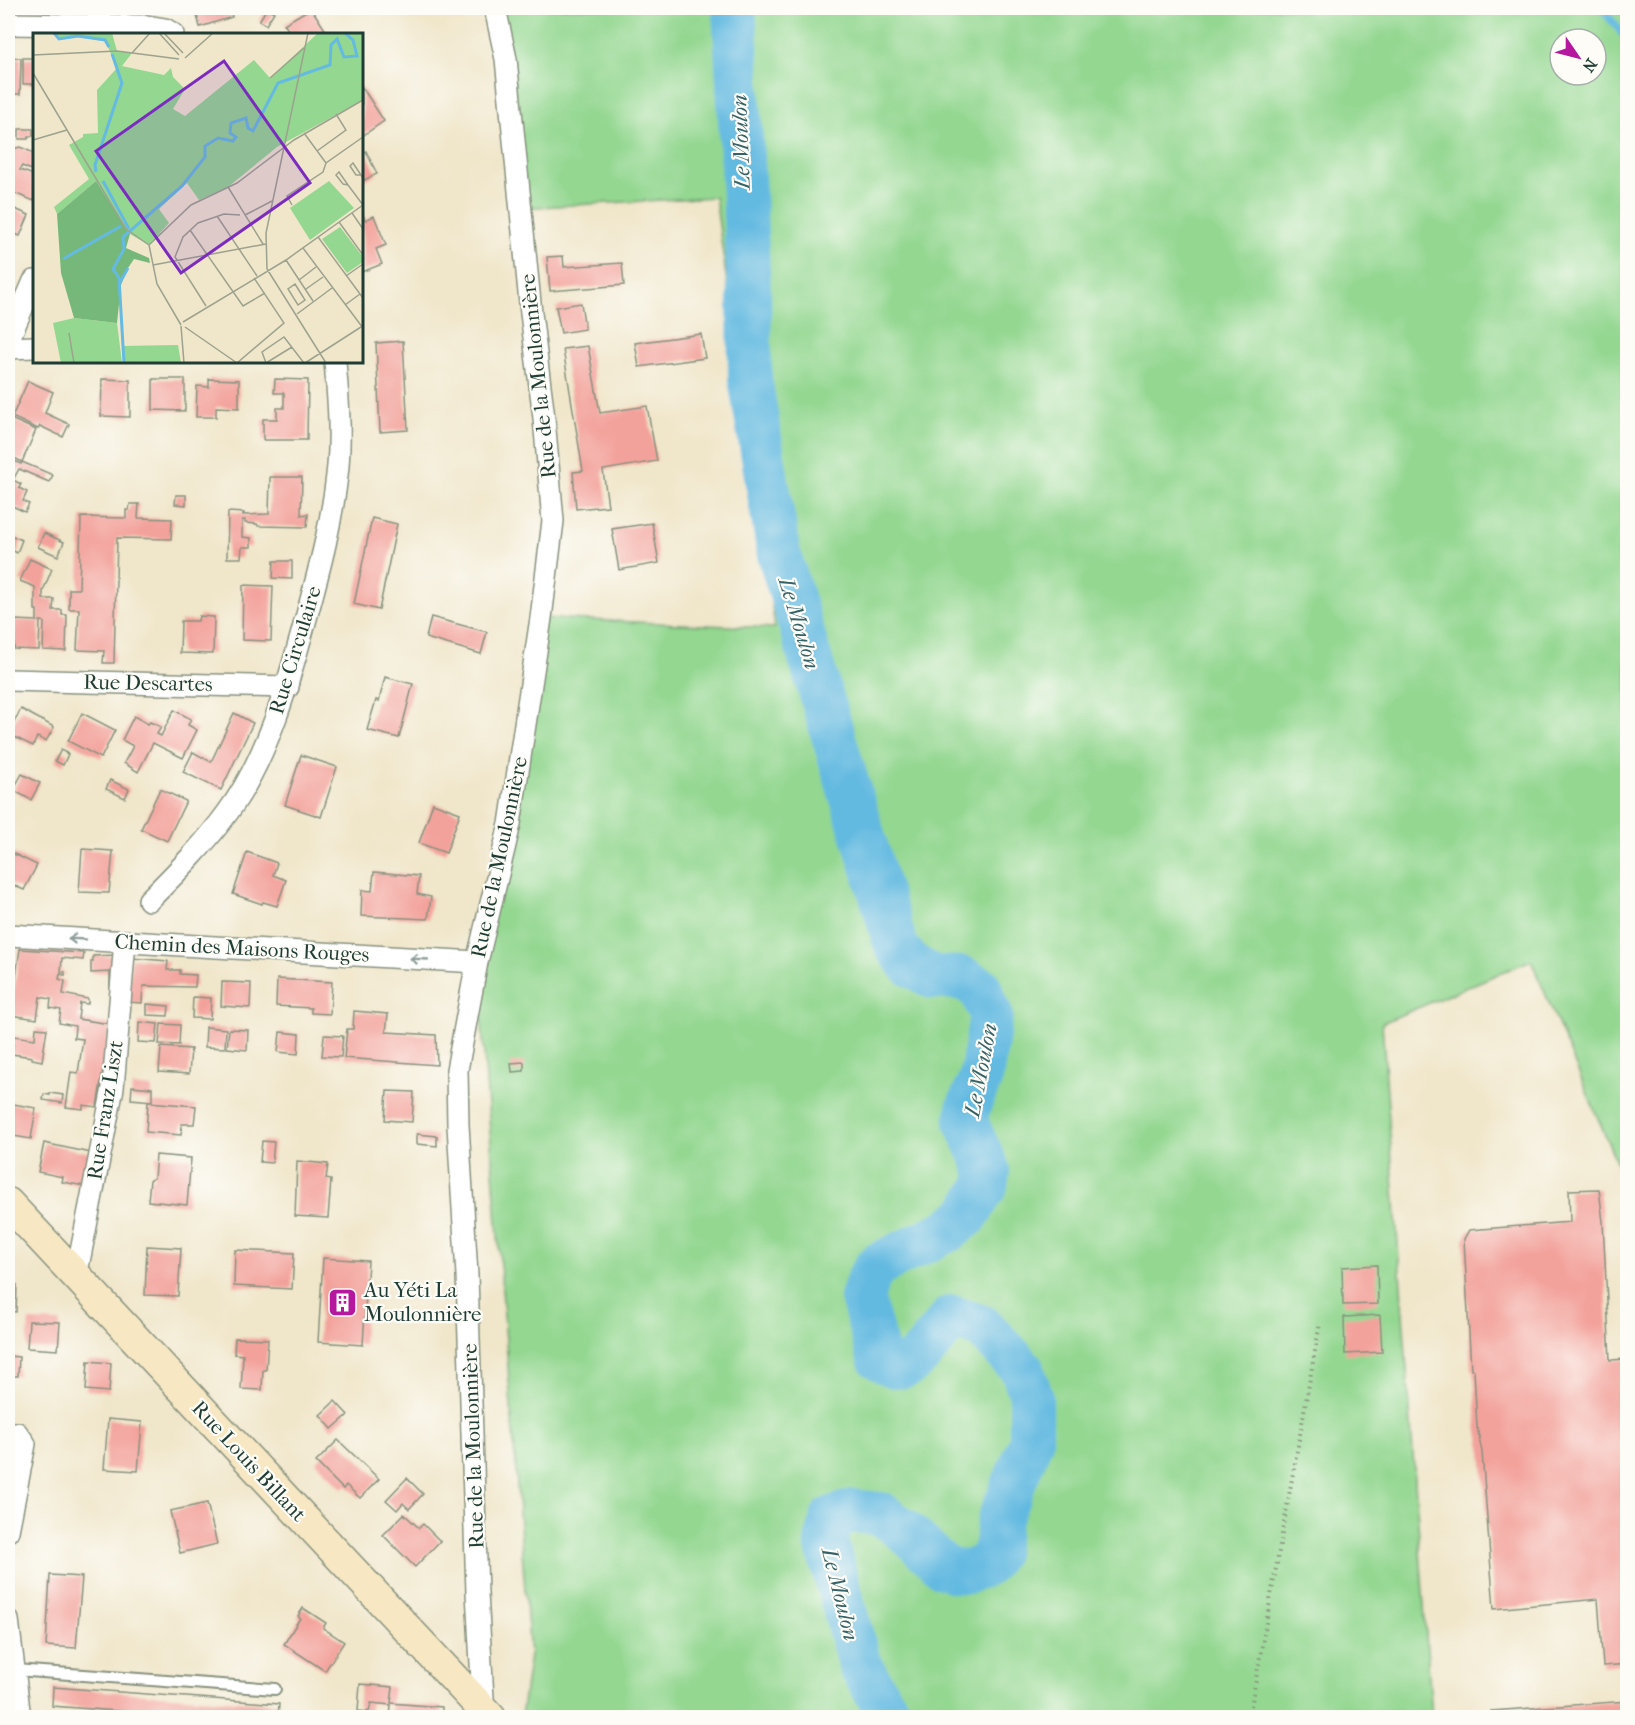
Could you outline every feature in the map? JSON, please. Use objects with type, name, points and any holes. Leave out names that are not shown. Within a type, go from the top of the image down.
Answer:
[{"type":"street","name":"Rue de la Moulonnière","points":[[486,1715],[477,1593],[470,1351],[457,1070],[477,962],[510,824],[553,521],[506,59],[495,8]]},
{"type":"street","points":[[8,24],[149,23],[171,33]]},
{"type":"street","points":[[8,341],[33,283]]},
{"type":"street","points":[[8,348],[33,347]]},
{"type":"street","name":"Rue Circulaire","points":[[149,900],[190,858],[230,811],[259,759],[288,687],[321,564],[338,466],[339,416],[335,363]]},
{"type":"street","name":"Rue Descartes","points":[[8,680],[288,687]]},
{"type":"street","name":"Chemin des Maisons Rouges","points":[[8,935],[477,962]]},
{"type":"street","name":"Rue Franz Liszt","points":[[76,1277],[113,1088],[125,941]]},
{"type":"street","name":"Rue Louis Billant","points":[[8,1203],[486,1715]]},
{"type":"street","points":[[8,1433],[17,1434],[25,1444],[8,1531]]},
{"type":"street","points":[[8,1620],[20,1718]]},
{"type":"lane","points":[[15,1670],[275,1689]]},
{"type":"path","points":[[1250,1718],[1320,1323]]},
{"type":"green space","points":[[495,8],[1627,8],[1627,1187],[1531,960],[1382,1023],[1432,1717],[521,1717],[530,1655],[477,962],[541,618],[775,628],[715,197],[521,208]]},
{"type":"building","points":[[195,8],[230,8],[232,17],[200,27]]},
{"type":"building","points":[[267,8],[274,12],[266,25],[259,21]]},
{"type":"building","points":[[311,8],[327,33],[290,33],[284,24]]},
{"type":"building","points":[[8,57],[21,58],[20,94],[8,94]]},
{"type":"building","points":[[23,58],[33,58],[33,84],[23,84]]},
{"type":"building","points":[[363,89],[384,121],[363,135]]},
{"type":"building","points":[[19,129],[33,129],[33,136],[28,136],[28,139],[19,139]]},
{"type":"building","points":[[8,146],[13,149],[20,147],[33,153],[33,171],[22,166],[20,170],[33,175],[33,201],[9,191],[14,181],[8,178]]},
{"type":"building","points":[[366,151],[377,174],[363,181],[363,152]]},
{"type":"building","points":[[8,206],[29,215],[20,236],[8,231]]},
{"type":"building","points":[[363,215],[365,220],[374,216],[386,245],[376,249],[382,264],[363,272]]},
{"type":"building","points":[[563,256],[564,267],[622,263],[624,285],[550,291],[547,257]]},
{"type":"building","points":[[581,303],[585,329],[561,333],[556,307]]},
{"type":"building","points":[[701,334],[705,358],[639,367],[635,343]]},
{"type":"building","points":[[403,341],[408,430],[380,432],[376,343]]},
{"type":"building","points":[[588,346],[600,413],[647,406],[657,461],[603,470],[608,506],[576,509],[573,472],[583,471],[563,349]]},
{"type":"building","points":[[102,379],[130,380],[130,417],[101,416]]},
{"type":"building","points":[[153,379],[185,379],[185,411],[153,410]]},
{"type":"building","points":[[209,379],[239,380],[239,408],[216,407],[216,417],[196,417],[197,386],[209,387]]},
{"type":"building","points":[[275,379],[308,380],[307,440],[263,440],[263,419],[277,419],[277,408],[284,408],[284,393],[274,393]]},
{"type":"building","points":[[28,381],[53,392],[45,413],[69,424],[63,437],[40,426],[38,429],[12,417]]},
{"type":"building","points":[[11,419],[36,430],[22,462],[8,455],[8,427]]},
{"type":"building","points":[[8,458],[53,475],[49,482],[19,469],[13,480],[21,484],[19,488],[27,492],[23,501],[29,504],[25,512],[8,504]]},
{"type":"building","points":[[270,477],[302,477],[301,515],[308,514],[307,527],[258,526],[242,520],[242,537],[251,538],[251,547],[242,547],[241,558],[227,558],[228,512],[244,513],[243,515],[269,514]]},
{"type":"building","points":[[176,495],[186,495],[186,505],[175,504]]},
{"type":"building","points":[[130,504],[139,504],[138,518],[172,519],[171,539],[117,538],[114,663],[103,663],[104,651],[77,650],[79,609],[69,609],[69,589],[79,589],[81,517],[126,518],[126,510],[129,510]]},
{"type":"building","points":[[372,518],[397,524],[379,610],[354,604]]},
{"type":"building","points":[[652,523],[659,563],[619,570],[612,529]]},
{"type":"building","points":[[44,533],[64,542],[58,556],[38,547]]},
{"type":"building","points":[[8,534],[22,540],[17,553],[8,548]]},
{"type":"building","points":[[30,559],[52,569],[43,591],[43,599],[54,599],[53,610],[62,610],[62,615],[67,615],[66,651],[43,650],[44,622],[42,621],[40,621],[39,650],[14,649],[15,620],[37,621],[35,587],[20,581]]},
{"type":"building","points":[[274,561],[292,561],[292,579],[273,578]]},
{"type":"building","points":[[243,585],[273,586],[271,641],[242,640]]},
{"type":"building","points":[[199,616],[214,617],[213,654],[180,653],[181,621],[198,621]]},
{"type":"building","points":[[431,617],[487,632],[481,654],[426,638]]},
{"type":"building","points":[[385,677],[413,684],[399,738],[367,730],[376,700],[379,701]]},
{"type":"building","points":[[21,709],[54,727],[46,741],[37,737],[33,746],[8,734]]},
{"type":"building","points":[[174,710],[191,719],[188,725],[197,730],[183,758],[153,743],[138,772],[124,763],[133,746],[122,740],[134,716],[148,724],[150,722],[161,727],[157,734],[161,736]]},
{"type":"building","points":[[82,713],[115,730],[101,758],[68,741]]},
{"type":"building","points":[[234,713],[253,723],[221,790],[183,772],[193,752],[211,762]]},
{"type":"building","points":[[61,750],[68,754],[63,765],[55,761]]},
{"type":"building","points":[[301,755],[337,767],[321,817],[285,805]]},
{"type":"building","points":[[22,774],[40,783],[31,800],[13,790]]},
{"type":"building","points":[[110,780],[129,789],[125,798],[106,789]]},
{"type":"building","points":[[160,789],[186,801],[167,841],[141,829]]},
{"type":"building","points":[[433,803],[460,813],[446,853],[419,843]]},
{"type":"building","points":[[82,849],[113,851],[109,893],[79,892]]},
{"type":"building","points":[[8,851],[37,865],[24,890],[8,883]]},
{"type":"building","points":[[247,852],[277,863],[273,875],[286,880],[277,906],[263,902],[262,904],[233,894]]},
{"type":"building","points":[[374,872],[419,876],[417,894],[431,897],[428,919],[361,916],[362,890],[372,891]]},
{"type":"building","points":[[20,949],[84,953],[83,960],[62,958],[61,972],[65,972],[65,975],[60,974],[59,979],[65,981],[63,994],[88,999],[88,1004],[80,1003],[78,1019],[110,1024],[97,1107],[83,1105],[83,1109],[66,1107],[71,1072],[78,1073],[83,1039],[74,1038],[75,1026],[59,1023],[61,1010],[50,1008],[51,999],[40,997],[37,1019],[10,1015]]},
{"type":"building","points":[[116,955],[116,988],[110,988],[110,972],[91,973],[91,961],[93,961],[93,956]]},
{"type":"building","points":[[131,958],[168,961],[167,970],[180,970],[180,974],[196,975],[195,987],[143,986],[142,1003],[128,1002]]},
{"type":"building","points":[[277,979],[332,982],[330,1014],[311,1013],[311,1008],[276,1006]]},
{"type":"building","points":[[222,982],[251,983],[250,1008],[221,1006]]},
{"type":"building","points":[[193,997],[211,998],[210,1019],[192,1018]]},
{"type":"building","points":[[147,1004],[169,1006],[168,1016],[147,1015]]},
{"type":"building","points":[[354,1011],[388,1014],[386,1032],[436,1035],[437,1065],[344,1058],[347,1029],[353,1029]]},
{"type":"building","points":[[139,1022],[158,1024],[156,1043],[138,1042]]},
{"type":"building","points":[[161,1024],[180,1025],[179,1045],[159,1044]]},
{"type":"building","points":[[206,1027],[226,1029],[225,1048],[205,1047]]},
{"type":"building","points":[[36,1028],[47,1029],[42,1061],[12,1054],[14,1036],[35,1039]]},
{"type":"building","points":[[229,1029],[248,1030],[247,1050],[227,1048]]},
{"type":"building","points":[[280,1032],[299,1034],[298,1054],[278,1052]]},
{"type":"building","points":[[324,1035],[343,1036],[341,1057],[322,1056]]},
{"type":"building","points":[[161,1047],[191,1049],[189,1074],[159,1072]]},
{"type":"building","points":[[524,1062],[524,1071],[512,1072],[511,1063]]},
{"type":"building","points":[[132,1086],[152,1088],[152,1101],[131,1099]]},
{"type":"building","points":[[387,1091],[414,1092],[412,1122],[385,1120]]},
{"type":"building","points":[[50,1093],[63,1095],[62,1103],[43,1100],[44,1094],[50,1095]]},
{"type":"building","points":[[148,1102],[196,1106],[194,1124],[182,1124],[181,1135],[146,1132]]},
{"type":"building","points":[[8,1103],[36,1108],[31,1139],[8,1135]]},
{"type":"building","points":[[417,1134],[437,1136],[437,1146],[417,1144]]},
{"type":"building","points":[[262,1141],[274,1142],[272,1163],[260,1162]]},
{"type":"building","points":[[44,1143],[91,1153],[84,1186],[62,1182],[63,1177],[38,1172]]},
{"type":"building","points":[[156,1155],[191,1158],[187,1205],[148,1201],[150,1180],[154,1178]]},
{"type":"building","points":[[297,1161],[328,1164],[326,1179],[331,1180],[328,1218],[295,1216]]},
{"type":"building","points":[[1599,1189],[1603,1222],[1610,1360],[1628,1359],[1628,1664],[1603,1666],[1598,1599],[1494,1609],[1482,1452],[1477,1427],[1474,1370],[1471,1370],[1464,1239],[1469,1230],[1570,1222],[1569,1190]]},
{"type":"building","points":[[147,1246],[181,1248],[178,1296],[145,1295]]},
{"type":"building","points":[[235,1250],[294,1253],[292,1289],[234,1286]]},
{"type":"building","name":"Au Yéti La Moulonnière","points":[[323,1258],[368,1261],[363,1345],[318,1342]]},
{"type":"building","points":[[1377,1265],[1378,1304],[1343,1305],[1342,1267]]},
{"type":"building","points":[[8,1285],[17,1285],[16,1312],[8,1311]]},
{"type":"building","points":[[1380,1315],[1382,1352],[1345,1354],[1344,1317]]},
{"type":"building","points":[[29,1321],[60,1322],[58,1350],[27,1348]]},
{"type":"building","points":[[235,1338],[268,1339],[262,1390],[241,1389],[243,1355],[234,1354]]},
{"type":"building","points":[[8,1356],[19,1357],[18,1376],[8,1376]]},
{"type":"building","points":[[88,1361],[111,1363],[109,1392],[86,1390]]},
{"type":"building","points":[[335,1401],[348,1415],[332,1429],[320,1415]]},
{"type":"building","points":[[108,1419],[142,1422],[138,1471],[104,1469]]},
{"type":"building","points":[[338,1440],[379,1479],[360,1498],[346,1485],[343,1489],[316,1462]]},
{"type":"building","points":[[407,1478],[423,1494],[409,1509],[403,1503],[397,1510],[386,1500]]},
{"type":"building","points":[[207,1503],[217,1544],[180,1553],[170,1511]]},
{"type":"building","points":[[404,1514],[419,1528],[423,1524],[440,1541],[415,1567],[383,1535]]},
{"type":"building","points":[[50,1575],[82,1577],[76,1648],[46,1646]]},
{"type":"building","points":[[303,1608],[326,1623],[323,1628],[344,1642],[325,1671],[284,1644],[300,1618],[298,1616]]},
{"type":"building","points":[[360,1684],[393,1687],[391,1703],[442,1707],[442,1718],[390,1718],[391,1705],[371,1703],[369,1712],[358,1711]]},
{"type":"building","points":[[53,1687],[279,1704],[278,1718],[210,1718],[52,1706]]},
{"type":"building","points":[[1628,1701],[1628,1718],[1491,1718],[1491,1711]]},
{"type":"waterway","name":"Le Moulon","points":[[734,8],[749,290],[750,378],[779,554],[896,946],[910,964],[933,977],[962,978],[980,988],[991,1015],[981,1077],[968,1108],[966,1122],[988,1170],[986,1185],[967,1216],[949,1230],[877,1265],[868,1279],[862,1297],[879,1358],[885,1362],[898,1366],[911,1363],[952,1317],[983,1327],[1022,1369],[1031,1395],[1031,1441],[999,1520],[995,1552],[986,1565],[968,1572],[945,1568],[906,1532],[881,1514],[853,1511],[832,1518],[826,1542],[860,1666],[892,1718]]},
{"type":"waterway","points":[[1601,8],[1628,40]]},
{"type":"place","name":"Au Yéti La Moulonnière","points":[[343,1302]]}]
